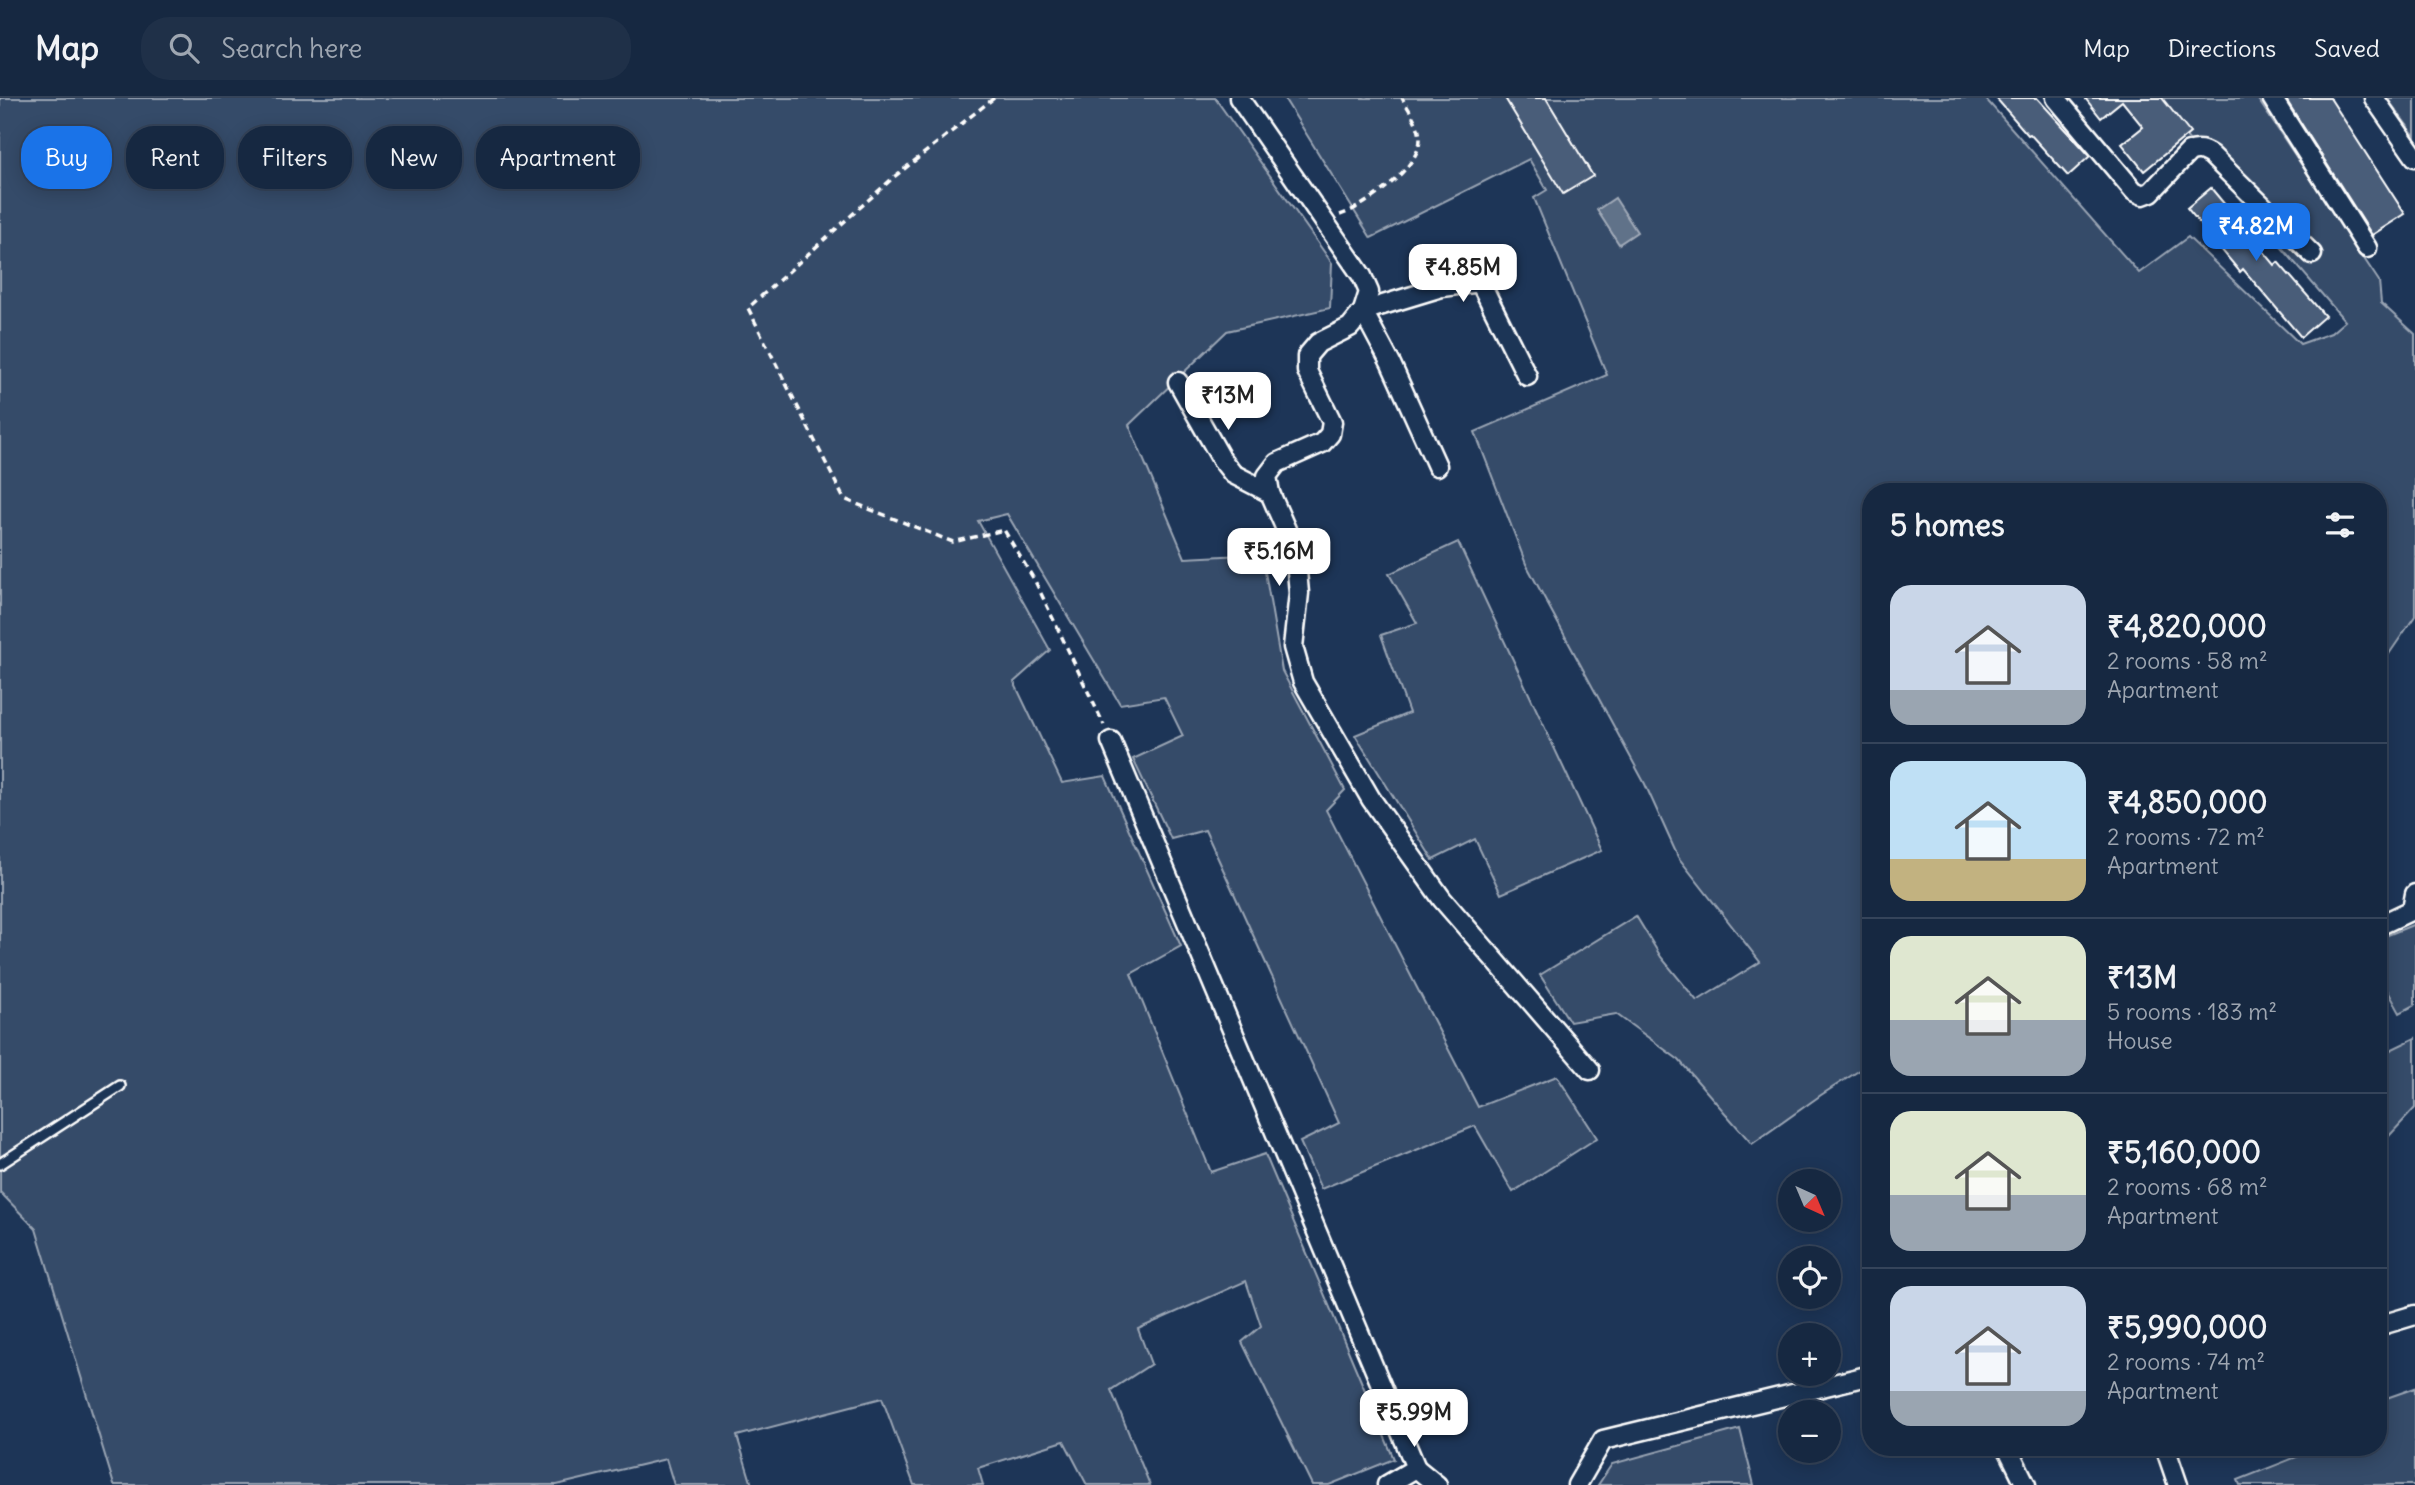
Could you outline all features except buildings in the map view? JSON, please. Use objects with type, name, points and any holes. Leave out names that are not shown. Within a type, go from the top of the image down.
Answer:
[{"type":"street","points":[[1239,98],[1362,276],[1368,292],[1363,311],[1350,327],[1318,343],[1307,356],[1307,371],[1332,422],[1330,433],[1322,443],[1277,463],[1268,476],[1270,494],[1295,550],[1299,593],[1293,647],[1303,682],[1371,799],[1442,900],[1590,1070]]},
{"type":"street","points":[[2056,98],[2134,191],[2143,195],[2151,192],[2189,152],[2196,149],[2204,151],[2312,254]]},
{"type":"street","points":[[2272,98],[2367,248]]},
{"type":"street","points":[[2374,98],[2415,157]]},
{"type":"street","points":[[1363,311],[1442,287],[1480,282],[1527,376]]},
{"type":"street","points":[[1363,311],[1391,364],[1437,466]]},
{"type":"street","points":[[1178,382],[1222,460],[1233,474],[1270,494]]},
{"type":"street","points":[[1111,741],[1416,1468],[1437,1485]]},
{"type":"street","points":[[2387,922],[2412,910],[2415,894]]},
{"type":"street","points":[[2387,1323],[2415,1315]]},
{"type":"street","points":[[1577,1485],[1603,1440],[1862,1377]]},
{"type":"street","points":[[2012,1456],[2026,1485]]},
{"type":"street","points":[[2168,1456],[2178,1485]]},
{"type":"street","points":[[1387,1485],[1416,1468]]},
{"type":"lane","points":[[0,1164],[120,1086]]},
{"type":"path","points":[[993,98],[894,177],[748,308],[844,499],[953,542],[1004,530],[1035,581],[1111,741]]},
{"type":"path","points":[[1332,215],[1341,215],[1370,201],[1414,157],[1420,141],[1418,128],[1402,98]]},
{"type":"shaded area","points":[[0,98],[1215,98],[1332,263],[1330,308],[1227,331],[1129,425],[1185,558],[1262,554],[1282,671],[1345,790],[1326,810],[1478,1107],[1557,1076],[1597,1138],[1513,1192],[1475,1126],[1321,1189],[1300,1142],[1339,1123],[1205,830],[1171,839],[1133,759],[1183,736],[1164,697],[1120,704],[1007,514],[978,521],[1050,650],[1014,682],[1062,783],[1105,776],[1181,946],[1131,974],[1211,1172],[1265,1154],[1394,1459],[1329,1485],[1312,1485],[1242,1342],[1261,1326],[1246,1281],[1138,1329],[1151,1364],[1111,1390],[1150,1485],[1087,1485],[1064,1441],[978,1468],[983,1485],[914,1485],[882,1398],[737,1436],[752,1485],[674,1485],[666,1459],[557,1485],[114,1485],[36,1229],[0,1192]]},
{"type":"shaded area","points":[[1284,98],[1985,98],[2139,273],[2188,237],[2300,344],[2331,333],[2345,321],[2153,98],[2257,98],[2379,281],[2381,303],[2415,334],[2415,616],[2387,657],[2387,483],[1862,483],[1862,1069],[1752,1144],[1679,1060],[1616,1014],[1570,1022],[1540,975],[1636,916],[1661,957],[1697,1001],[1760,962],[1678,857],[1645,784],[1526,564],[1475,432],[1607,375],[1534,198],[1547,190],[1529,159],[1371,238]]},
{"type":"shaded area","points":[[2387,98],[2415,98],[2415,136]]},
{"type":"shaded area","points":[[1615,198],[1637,232],[1619,244],[1597,210]]},
{"type":"shaded area","points":[[1458,542],[1602,850],[1501,894],[1475,839],[1433,860],[1355,735],[1409,713],[1381,635],[1417,623],[1389,574]]},
{"type":"shaded area","points":[[2415,924],[2415,1005],[2400,1013],[2387,989],[2387,935]]},
{"type":"shaded area","points":[[2415,1038],[2415,1108],[2387,1138],[2387,1052]]},
{"type":"shaded area","points":[[2415,1388],[2415,1485],[2240,1485],[2238,1480],[2299,1456],[2387,1456],[2387,1398]]},
{"type":"shaded area","points":[[1740,1429],[1754,1485],[1598,1485],[1612,1464]]}]
